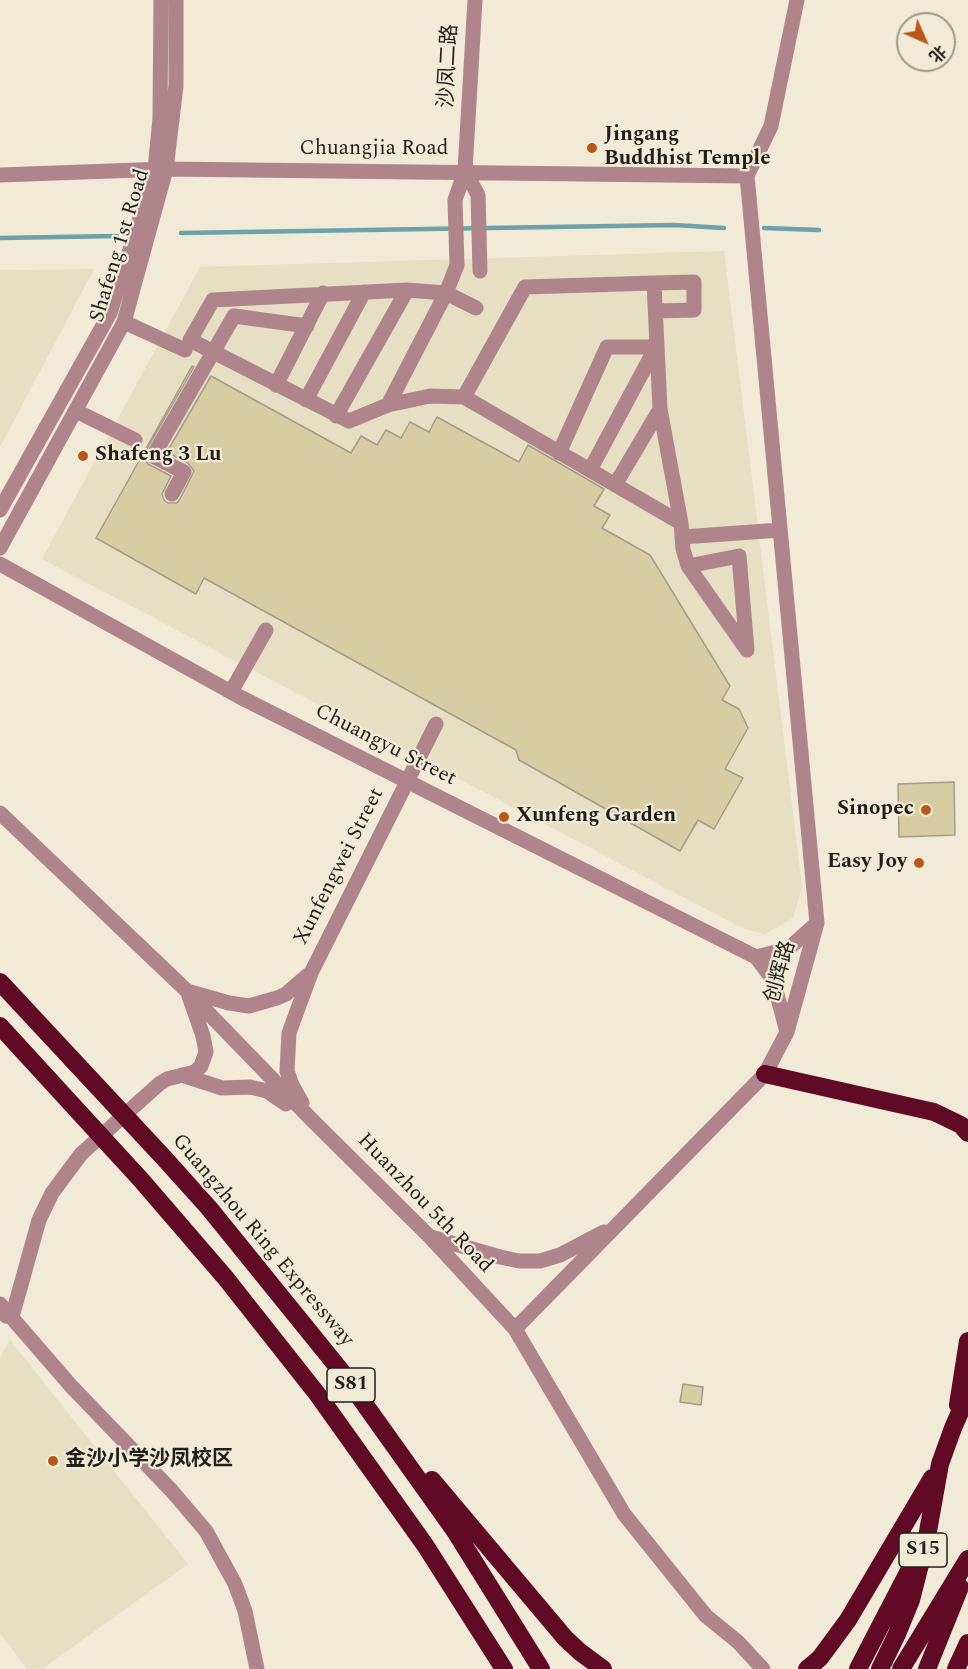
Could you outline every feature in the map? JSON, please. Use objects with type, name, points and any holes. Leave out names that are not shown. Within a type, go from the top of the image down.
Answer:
[{"type":"highway","name":"Guangzhou Ring Expressway","points":[[0,982],[112,1100],[208,1208],[341,1371],[461,1540],[541,1669]]},
{"type":"highway","name":"S81","points":[[0,1026],[93,1126],[224,1276],[318,1395],[425,1545],[504,1669]]},
{"type":"highway","points":[[765,1074],[934,1112],[961,1125],[968,1133]]},
{"type":"highway","points":[[294,1314],[538,1608],[565,1638],[603,1669]]},
{"type":"highway","points":[[953,1428],[962,1387],[968,1341]]},
{"type":"highway","name":"S15","points":[[880,1669],[911,1600],[927,1537],[940,1464],[968,1394]]},
{"type":"highway","points":[[807,1669],[820,1658],[848,1620],[940,1464]]},
{"type":"highway","points":[[861,1665],[927,1537]]},
{"type":"highway","points":[[901,1669],[968,1558]]},
{"type":"highway","name":"S15","points":[[927,1669],[968,1568]]},
{"type":"highway","points":[[956,1669],[968,1643]]},
{"type":"street","name":"Shafeng 1st Road","points":[[0,510],[110,313],[160,170],[161,0]]},
{"type":"street","name":"Shafeng 1st Road","points":[[0,548],[124,322],[160,170],[176,86],[176,0]]},
{"type":"street","name":"沙凤二路","points":[[465,171],[475,0]]},
{"type":"street","points":[[787,1032],[776,987],[756,957],[788,949],[817,923],[747,176],[771,126],[797,0]]},
{"type":"street","name":"Chuangjia Road","points":[[0,175],[160,170],[465,171],[747,176]]},
{"type":"street","points":[[388,405],[446,293],[457,265],[455,201],[465,171]]},
{"type":"street","points":[[465,171],[478,195],[480,271]]},
{"type":"street","points":[[464,397],[525,287],[694,282],[694,310],[657,311]]},
{"type":"street","points":[[654,283],[660,409],[688,566],[747,650],[739,556],[688,566]]},
{"type":"street","points":[[476,308],[446,293],[407,290],[213,300],[190,340],[349,421],[388,405],[430,396],[464,397],[615,485],[682,530],[780,530]]},
{"type":"street","points":[[336,416],[407,290]]},
{"type":"street","points":[[306,400],[364,292]]},
{"type":"street","points":[[276,385],[323,293]]},
{"type":"street","points":[[172,494],[184,472],[153,456],[234,316],[307,326]]},
{"type":"street","points":[[124,322],[185,350]]},
{"type":"street","points":[[559,453],[607,347],[656,347]]},
{"type":"street","points":[[590,470],[656,347]]},
{"type":"street","points":[[615,485],[660,409]]},
{"type":"street","points":[[76,411],[135,440]]},
{"type":"street","name":"Chuangyu Street","points":[[0,564],[231,692],[756,957]]},
{"type":"street","points":[[231,692],[266,630]]},
{"type":"street","name":"Xunfengwei Street","points":[[310,973],[436,724]]},
{"type":"street","name":"Huanzhou 5th Road","points":[[0,813],[187,991],[429,1236],[515,1329],[624,1514],[706,1616],[738,1642],[763,1669]]},
{"type":"street","name":"创辉路","points":[[515,1329],[765,1074],[787,1032],[817,923]]},
{"type":"street","points":[[187,991],[249,1006],[286,994],[310,973]]},
{"type":"street","points":[[310,973],[289,1033],[287,1071],[292,1085],[313,1121]]},
{"type":"street","points":[[6,1316],[39,1220],[52,1193],[81,1154],[150,1091],[167,1079],[195,1072],[201,1066],[206,1052],[203,1036],[187,991]]},
{"type":"street","points":[[182,1075],[222,1088],[250,1087],[267,1091],[313,1121]]},
{"type":"street","points":[[429,1236],[500,1257],[519,1261],[540,1261],[560,1255],[615,1227]]},
{"type":"street","points":[[0,1305],[6,1316],[153,1470],[206,1531],[236,1584],[245,1611],[257,1669]]},
{"type":"shaded area","points":[[724,251],[802,887],[793,918],[765,934],[742,928],[42,559],[200,267]]},
{"type":"shaded area","points":[[94,269],[0,447],[0,270]]},
{"type":"shaded area","name":"金沙小学沙凤校区","points":[[10,1340],[188,1564],[42,1669],[27,1669],[0,1633],[0,1358]]},
{"type":"building","points":[[192,366],[194,367],[143,456],[148,464],[171,476],[162,494],[168,503],[177,503],[194,471],[188,463],[167,452],[211,376],[351,453],[361,436],[377,445],[386,430],[401,438],[410,422],[429,432],[437,417],[519,462],[528,445],[604,489],[594,506],[610,515],[602,528],[650,555],[730,686],[722,700],[739,709],[748,728],[725,769],[743,778],[714,829],[698,820],[680,851],[519,760],[516,750],[204,578],[196,594],[96,538]]},
{"type":"building","name":"Sinopec","points":[[954,782],[955,835],[899,837],[898,784]]},
{"type":"building","points":[[683,1384],[703,1387],[701,1405],[680,1402]]},
{"type":"waterway","points":[[181,233],[674,225],[724,228]]},
{"type":"waterway","points":[[764,228],[819,230]]},
{"type":"waterway","points":[[0,238],[117,236]]},
{"type":"place","name":"Jingang Buddhist Temple","points":[[592,148]]},
{"type":"place","name":"Shafeng 3 Lu","points":[[83,456]]},
{"type":"place","name":"Sinopec","points":[[926,810]]},
{"type":"place","name":"Xunfeng Garden","points":[[504,817]]},
{"type":"place","name":"Easy Joy","points":[[919,863]]},
{"type":"place","name":"金沙小学沙凤校区","points":[[53,1461]]}]
